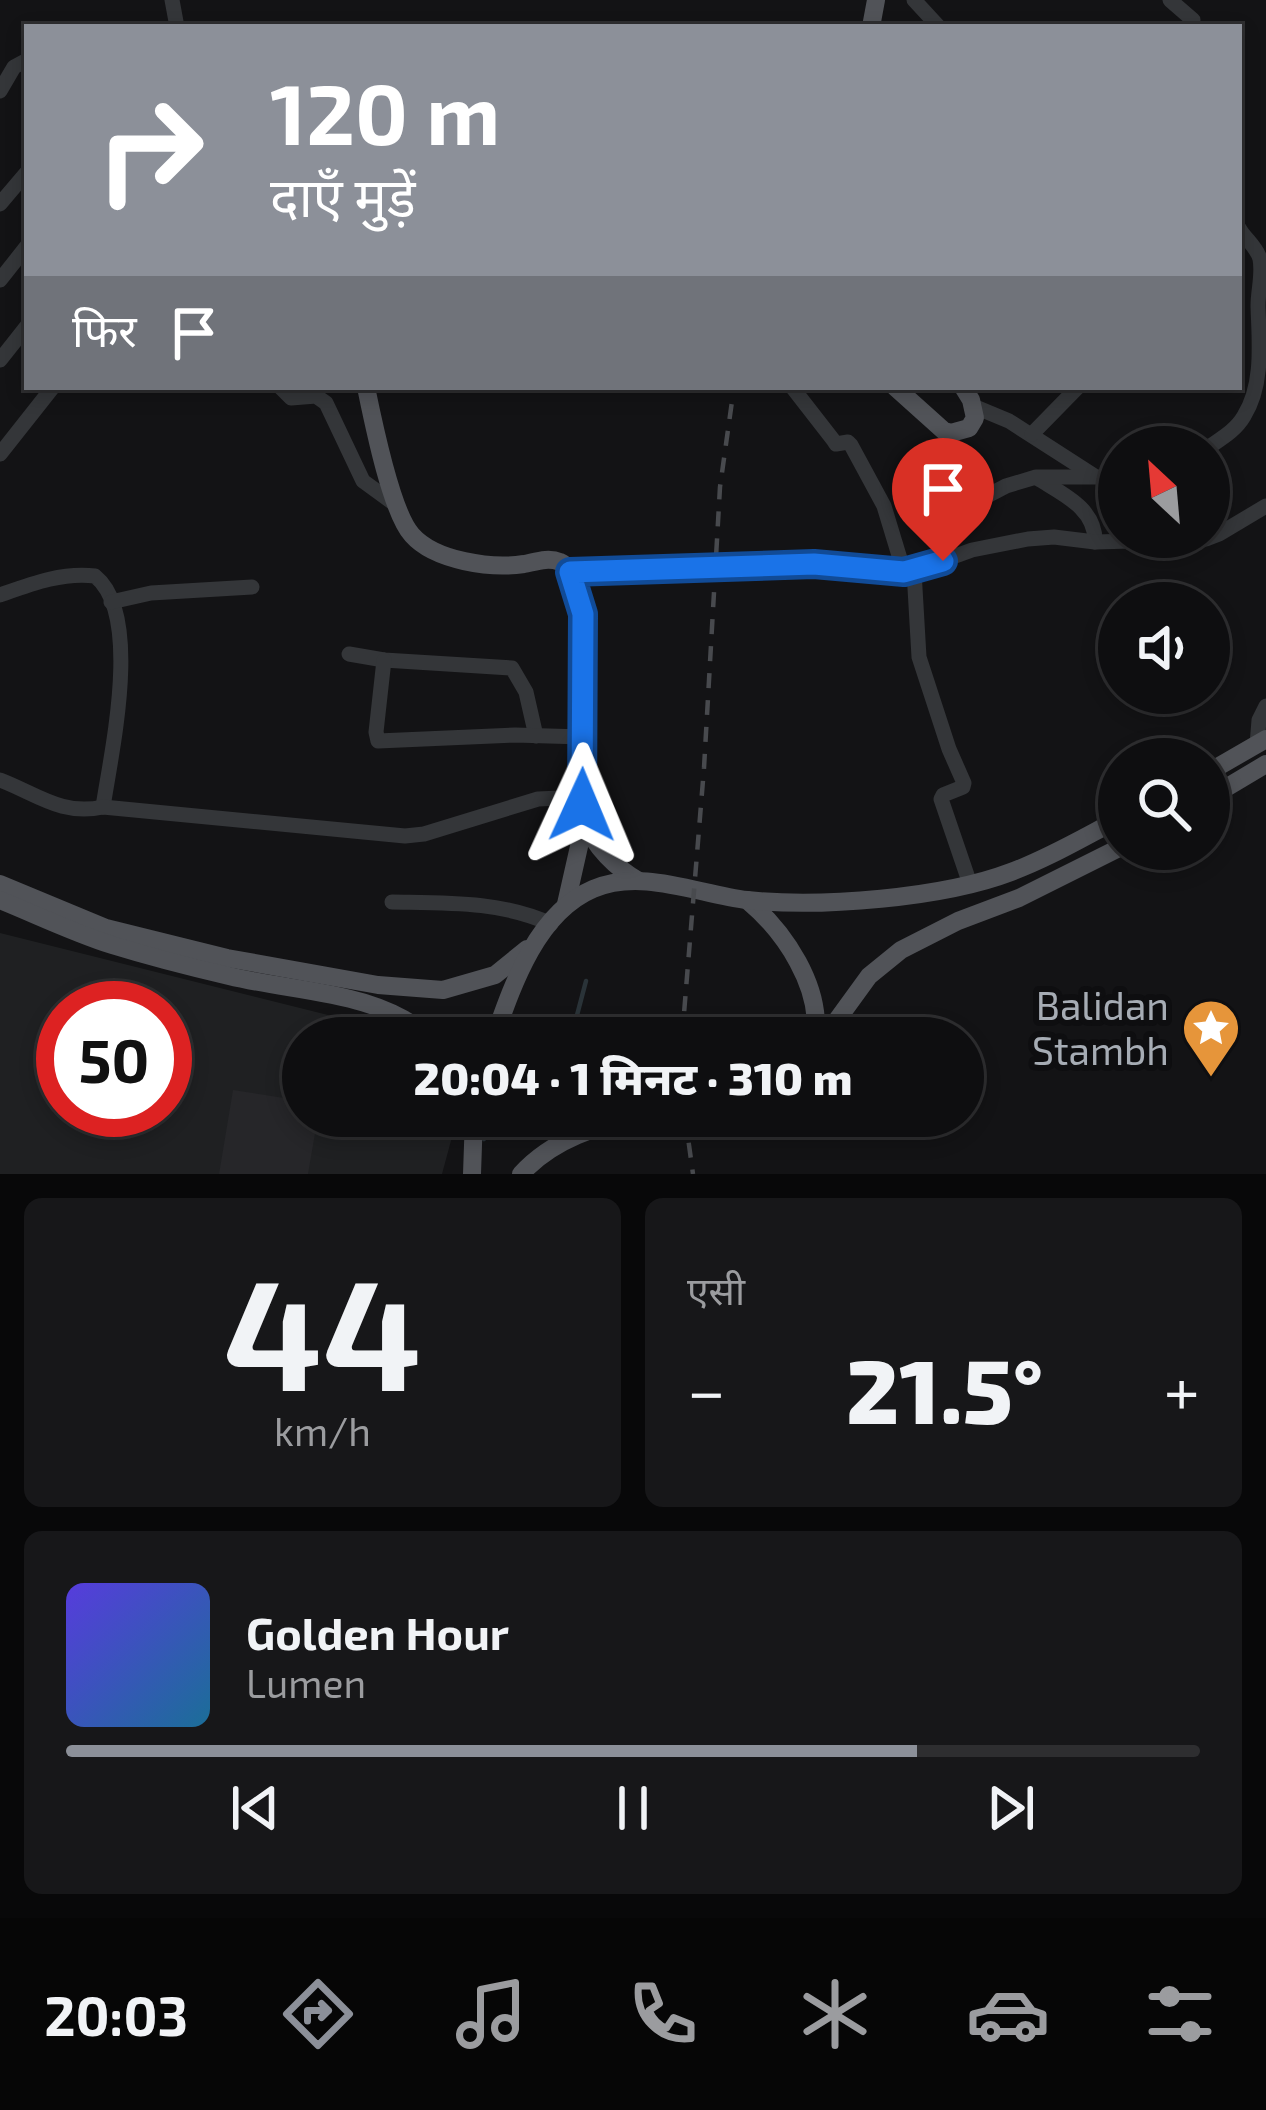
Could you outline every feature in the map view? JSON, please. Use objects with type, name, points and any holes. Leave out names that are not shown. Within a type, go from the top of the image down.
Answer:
[{"type":"main road","points":[[366,390],[396,505],[419,542],[472,564],[550,560],[565,564],[570,572],[583,621],[585,820],[566,904]]},
{"type":"main road","points":[[898,390],[951,433],[969,428],[975,418],[965,390]]},
{"type":"main road","points":[[1230,760],[1262,742]]},
{"type":"main road","points":[[1230,785],[1266,764]]},
{"type":"main road","points":[[585,820],[603,852],[640,881]]},
{"type":"main road","points":[[501,1017],[510,992],[545,932],[566,904],[598,886],[640,881],[747,900],[849,901],[970,884],[1030,864],[1098,830]]},
{"type":"main road","points":[[839,1017],[869,976],[902,950],[1098,858]]},
{"type":"main road","points":[[0,884],[106,928],[227,958],[379,985],[443,990],[471,984],[496,975],[545,932]]},
{"type":"main road","points":[[0,900],[109,944],[232,977],[361,1000],[401,1017]]},
{"type":"main road","points":[[747,900],[767,917],[797,964],[816,1017]]},
{"type":"main road","points":[[472,1137],[472,1174]]},
{"type":"main road","points":[[521,1174],[538,1157],[571,1137]]},
{"type":"street","points":[[914,0],[936,24]]},
{"type":"street","points":[[1170,0],[1192,20]]},
{"type":"street","points":[[0,91],[14,67],[24,62]]},
{"type":"street","points":[[0,204],[24,176]]},
{"type":"street","points":[[1230,432],[1243,418],[1261,342],[1261,262],[1242,232]]},
{"type":"street","points":[[0,280],[24,250]]},
{"type":"street","points":[[0,360],[24,330]]},
{"type":"street","points":[[0,454],[51,390]]},
{"type":"street","points":[[283,390],[291,398],[316,396],[326,403],[364,481],[396,505]]},
{"type":"street","points":[[794,390],[836,444],[851,445],[884,506],[909,572],[919,657],[964,783],[943,805],[970,884]]},
{"type":"street","points":[[1032,434],[1075,390]]},
{"type":"street","points":[[973,406],[1032,434],[1093,476]]},
{"type":"street","points":[[955,493],[985,497],[1036,477],[1098,476]]},
{"type":"street","points":[[1036,477],[1084,510],[1096,531],[1095,542]]},
{"type":"street","points":[[570,572],[814,564],[909,572],[972,550],[1028,538],[1095,542],[1206,539],[1266,506]]},
{"type":"street","points":[[0,596],[48,579],[91,574],[103,582],[120,638],[123,667],[103,807]]},
{"type":"street","points":[[111,602],[151,593],[253,587]]},
{"type":"street","points":[[349,654],[512,668],[526,692],[536,736]]},
{"type":"street","points":[[384,660],[378,741],[583,737]]},
{"type":"street","points":[[1262,742],[1258,720],[1266,706]]},
{"type":"street","points":[[0,780],[75,811],[103,807],[405,836],[538,800],[582,796]]},
{"type":"street","points":[[392,902],[513,909],[545,932]]},
{"type":"shaded area","points":[[0,933],[192,981],[336,1017],[282,1017],[282,1137],[452,1137],[442,1174],[0,1174]]},
{"type":"building","points":[[233,1090],[282,1098],[282,1137],[314,1137],[308,1174],[219,1174]]},
{"type":"waterway","points":[[577,1017],[586,981]]},
{"type":"railway","points":[[684,1017],[720,487],[734,390]]},
{"type":"railway","points":[[688,1137],[693,1174]]},
{"type":"place","name":"Balidan Stambh","points":[[1211,1079]]},
{"type":"route","points":[[582,805],[583,614],[570,572],[814,564],[914,572],[943,561]]}]
